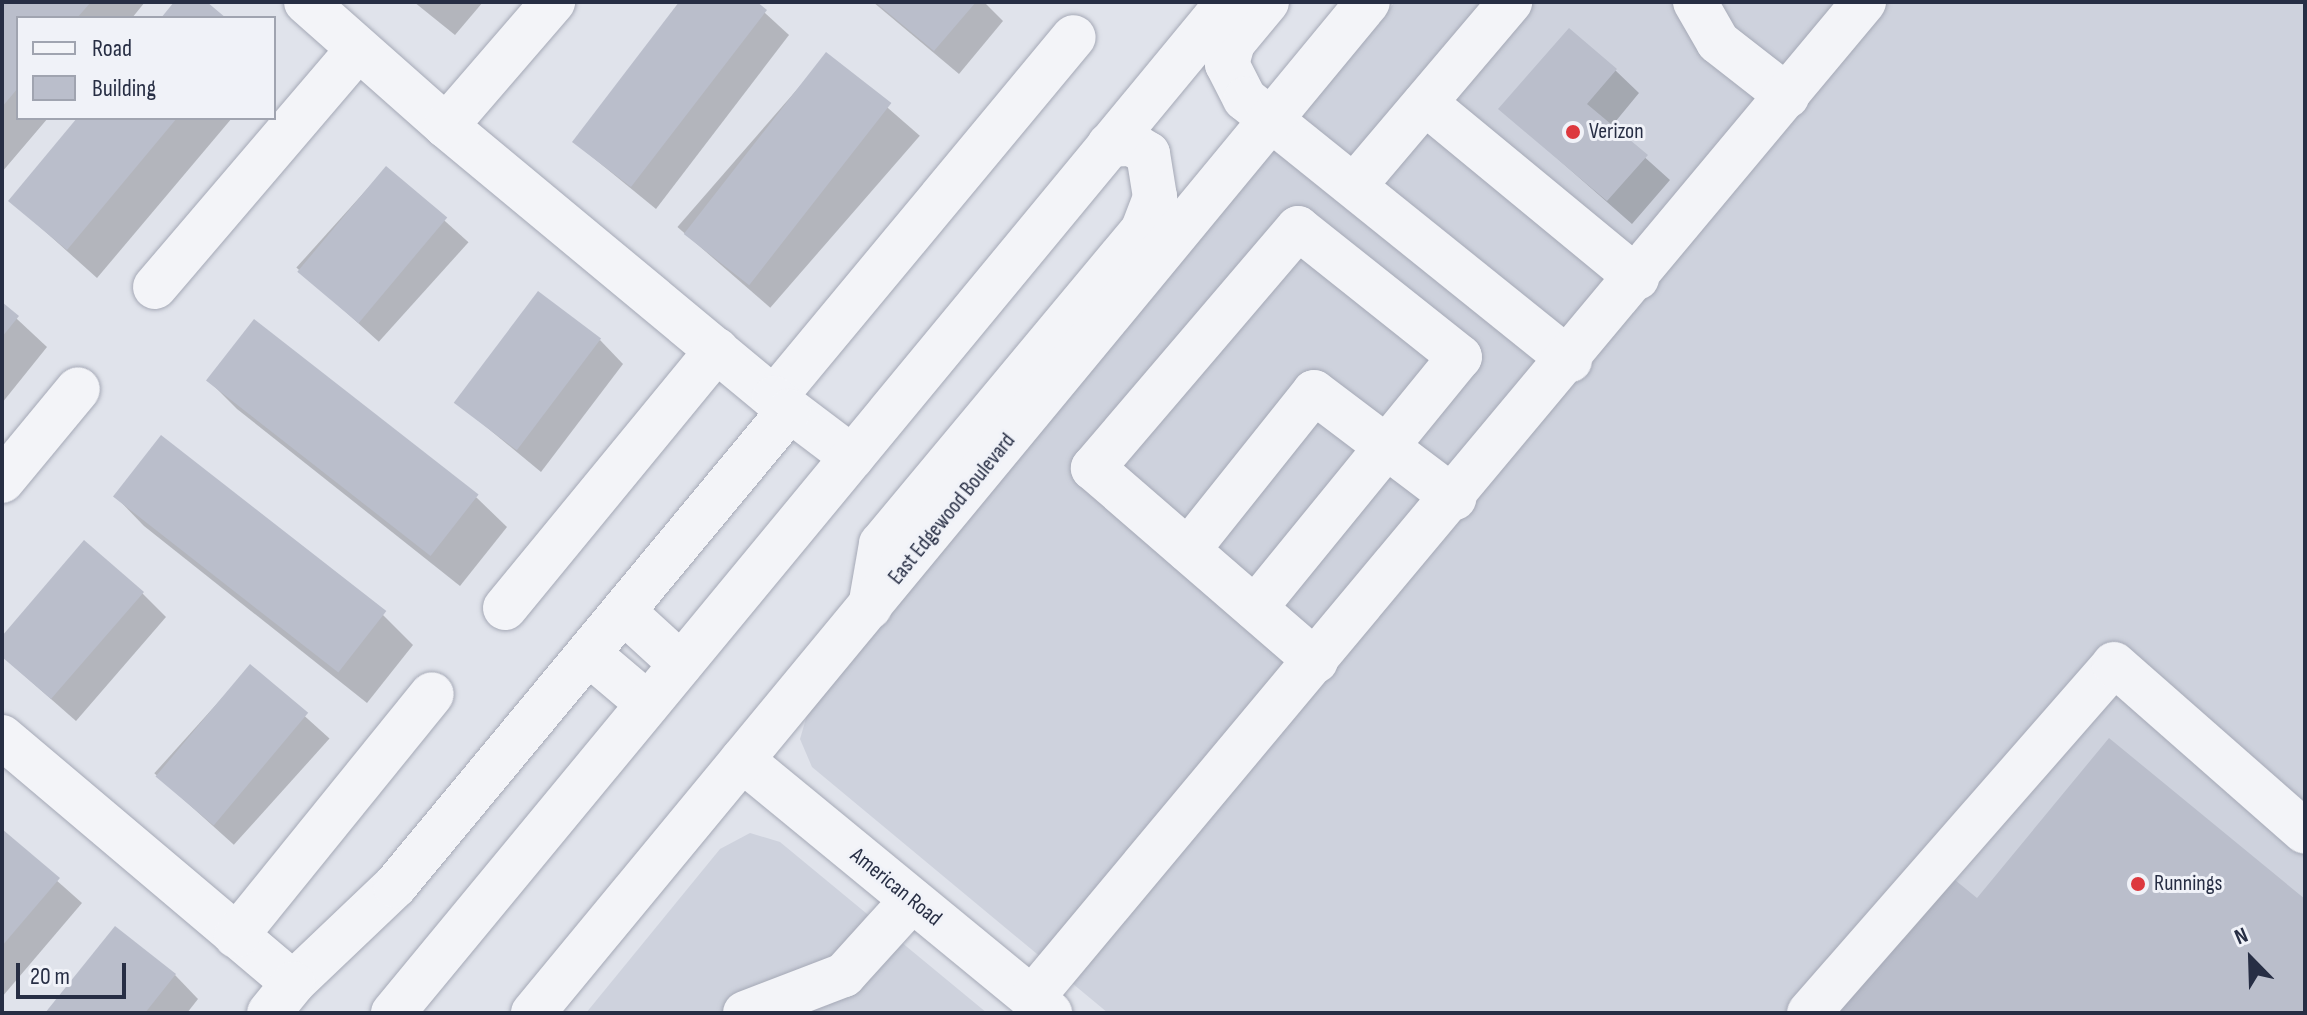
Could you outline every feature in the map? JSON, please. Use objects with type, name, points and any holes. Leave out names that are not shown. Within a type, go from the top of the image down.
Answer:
[{"type":"street","points":[[306,2],[446,126],[781,405],[852,457]]},
{"type":"street","points":[[446,126],[553,2]]},
{"type":"street","points":[[393,1013],[1228,2]]},
{"type":"street","points":[[1267,2],[1233,43],[1227,64],[1245,99],[1273,117],[1570,360]]},
{"type":"street","name":"East Edgewood Boulevard","points":[[533,1013],[869,610],[1368,2]]},
{"type":"street","points":[[1355,185],[1510,2]]},
{"type":"street","points":[[1695,2],[1718,42],[1787,96]]},
{"type":"street","points":[[1041,1006],[1316,661],[1570,360],[1861,3]]},
{"type":"street","points":[[2,737],[236,936],[281,998],[395,886],[624,612],[781,405],[1074,37]]},
{"type":"street","points":[[155,287],[358,49]]},
{"type":"street","points":[[1425,103],[1637,278]]},
{"type":"street","points":[[869,610],[881,544],[1143,229],[1155,197],[1148,154],[1132,144],[1109,145]]},
{"type":"street","points":[[1255,608],[1460,357],[1298,228],[1093,468],[1316,661]]},
{"type":"street","points":[[505,608],[717,350]]},
{"type":"street","points":[[2,481],[78,389]]},
{"type":"street","points":[[1188,550],[1314,392],[1454,498]]},
{"type":"street","points":[[624,612],[681,664]]},
{"type":"street","points":[[589,654],[648,704]]},
{"type":"street","points":[[1809,1013],[2114,664],[2305,832]]},
{"type":"street","points":[[236,936],[432,694]]},
{"type":"street","points":[[430,1013],[587,824],[603,758]]},
{"type":"street","name":"American Road","points":[[742,760],[1041,1006]]},
{"type":"street","points":[[745,1013],[844,975],[912,900]]},
{"type":"shaded area","points":[[1395,2],[2305,2],[2305,1013],[1108,1013],[812,767],[800,739],[807,715]]},
{"type":"shaded area","points":[[750,833],[780,842],[987,1013],[586,1013],[720,849]]},
{"type":"building","points":[[2,2],[91,2],[79,16],[16,16],[16,90],[2,107]]},
{"type":"building","points":[[174,2],[207,2],[224,16],[163,16]]},
{"type":"building","points":[[679,2],[757,2],[767,10],[631,187],[572,142]]},
{"type":"building","points":[[875,2],[976,2],[934,51]]},
{"type":"building","name":"Verizon","points":[[1569,28],[1617,69],[1587,104],[1648,155],[1607,201],[1498,109]]},
{"type":"building","points":[[826,52],[891,103],[749,285],[684,234]]},
{"type":"building","points":[[75,120],[175,120],[67,250],[8,201]]},
{"type":"building","points":[[386,166],[447,217],[359,323],[297,272]]},
{"type":"building","points":[[538,291],[601,339],[517,450],[454,403]]},
{"type":"building","points":[[2,302],[19,316],[2,337]]},
{"type":"building","points":[[254,319],[479,494],[431,556],[206,380]]},
{"type":"building","points":[[161,435],[386,611],[338,673],[113,496]]},
{"type":"building","points":[[84,540],[144,592],[51,699],[2,657],[2,636]]},
{"type":"building","points":[[250,664],[308,713],[214,825],[156,777]]},
{"type":"building","name":"Runnings","points":[[2109,738],[2305,899],[2305,1013],[1828,1013],[1944,871],[1977,898]]},
{"type":"building","points":[[2,829],[60,878],[2,946]]},
{"type":"building","points":[[115,926],[176,974],[145,1013],[45,1013]]},
{"type":"place","name":"Verizon","points":[[1573,132]]},
{"type":"place","name":"Runnings","points":[[2138,884]]}]
